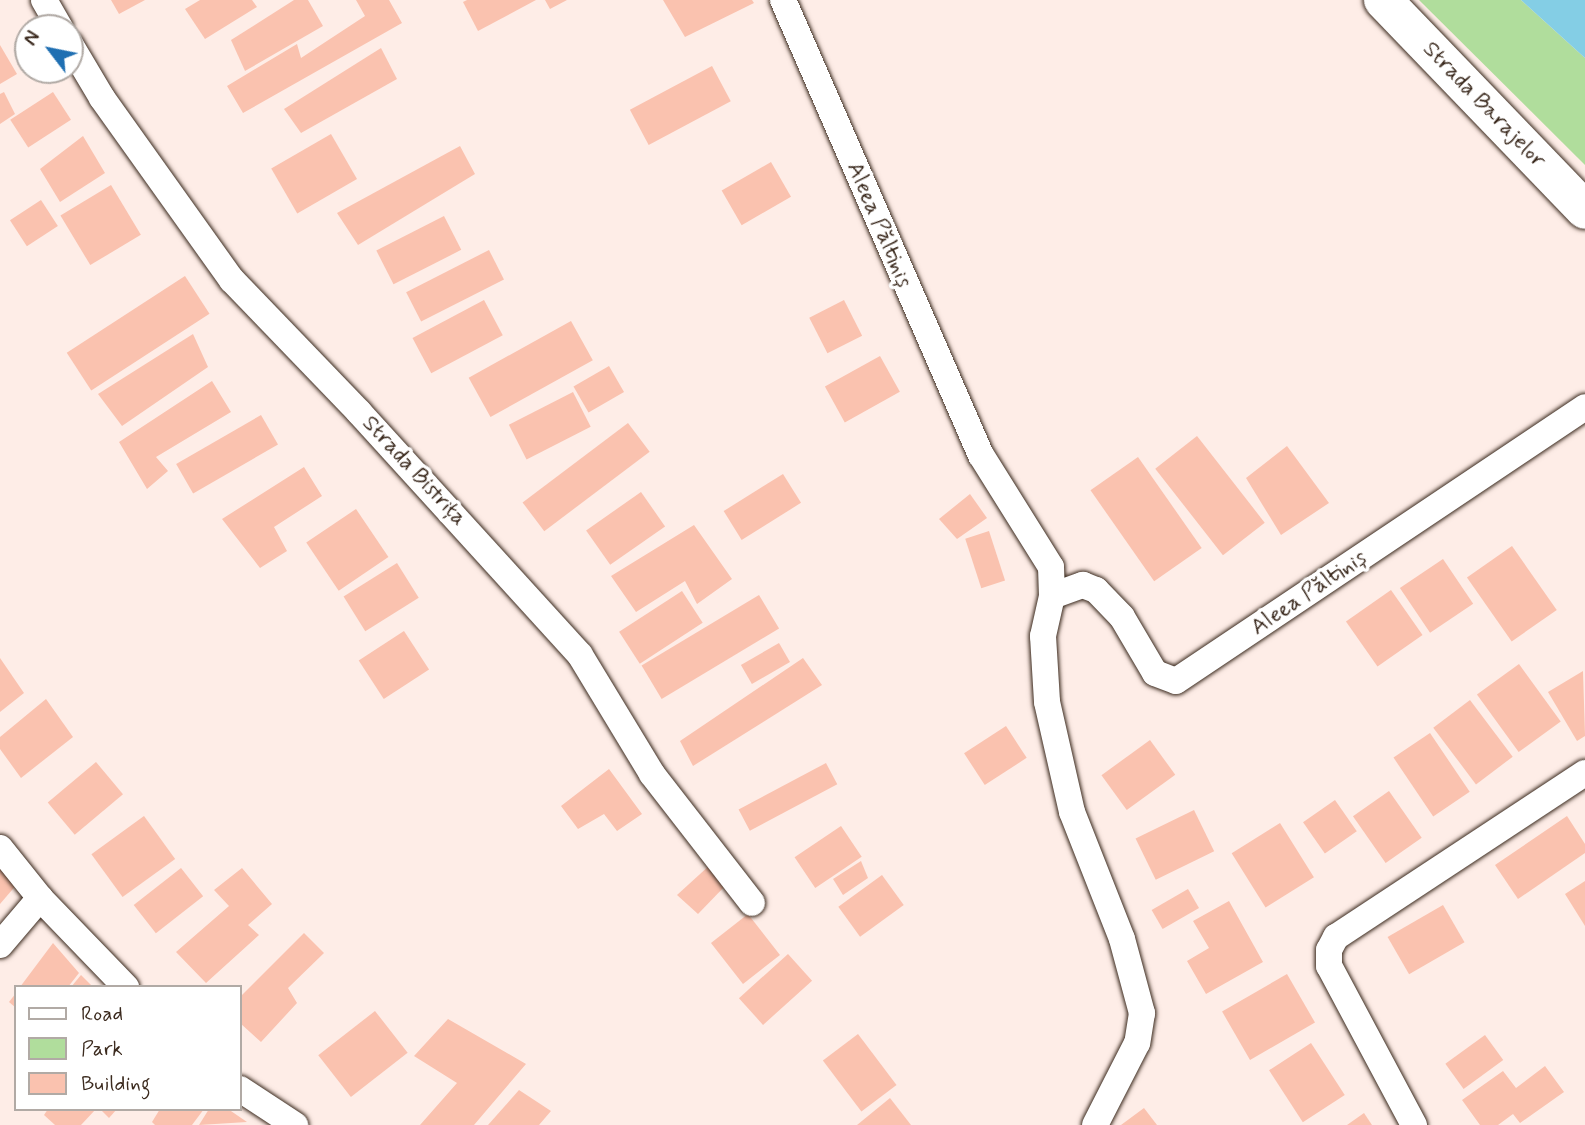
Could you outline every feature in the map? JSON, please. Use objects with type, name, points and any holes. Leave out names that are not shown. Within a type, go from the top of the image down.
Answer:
[{"type":"main road","name":"Strada Barajelor","points":[[1383,0],[1585,210]]},
{"type":"street","name":"Aleea Păltiniș","points":[[783,0],[981,455],[1051,567],[1052,596],[1043,636],[1046,702],[1072,812],[1122,939],[1142,1013],[1137,1042],[1096,1125]]},
{"type":"street","name":"Strada Bistrița","points":[[84,68],[102,98],[232,280],[369,422],[580,655],[652,774],[752,903]]},
{"type":"street","name":"Aleea Păltiniș","points":[[1052,596],[1083,585],[1096,590],[1122,617],[1155,673],[1176,681],[1585,407]]},
{"type":"street","points":[[1414,1125],[1329,966],[1329,950],[1336,937],[1585,773]]},
{"type":"street","points":[[0,848],[40,898],[124,985]]},
{"type":"street","points":[[0,945],[40,898]]},
{"type":"street","points":[[242,1090],[295,1125]]},
{"type":"green space","points":[[1419,0],[1521,0],[1585,58],[1585,165]]},
{"type":"water","points":[[1521,0],[1585,0],[1585,58]]},
{"type":"building","points":[[111,0],[145,0],[119,14]]},
{"type":"building","points":[[200,0],[252,0],[257,7],[205,39],[185,9]]},
{"type":"building","points":[[294,0],[308,0],[323,26],[245,71],[231,40]]},
{"type":"building","points":[[356,0],[389,0],[402,23],[243,113],[227,86],[297,44],[301,58],[365,16]]},
{"type":"building","points":[[536,0],[478,31],[463,2]]},
{"type":"building","points":[[545,0],[567,0],[550,9]]},
{"type":"building","points":[[663,0],[752,0],[754,3],[685,37]]},
{"type":"building","points":[[0,45],[14,69],[14,76],[0,84]]},
{"type":"building","points":[[381,48],[397,79],[301,133],[284,109]]},
{"type":"building","points":[[712,66],[731,101],[649,145],[630,110]]},
{"type":"building","points":[[4,92],[15,114],[0,124],[0,94]]},
{"type":"building","points":[[53,92],[71,120],[28,147],[10,120]]},
{"type":"building","points":[[331,134],[357,179],[297,214],[271,168]]},
{"type":"building","points":[[83,136],[105,173],[60,202],[40,169]]},
{"type":"building","points":[[460,146],[475,174],[358,245],[337,213]]},
{"type":"building","points":[[771,162],[791,197],[742,225],[722,190]]},
{"type":"building","points":[[111,185],[141,235],[90,265],[60,215]]},
{"type":"building","points":[[41,200],[58,226],[27,246],[10,220]]},
{"type":"building","points":[[444,216],[461,250],[394,284],[376,251]]},
{"type":"building","points":[[489,250],[504,279],[421,322],[406,292]]},
{"type":"building","points":[[185,276],[210,314],[91,391],[67,353]]},
{"type":"building","points":[[484,300],[503,335],[431,373],[412,338]]},
{"type":"building","points":[[844,300],[862,336],[827,353],[809,318]]},
{"type":"building","points":[[571,321],[593,360],[490,417],[469,378]]},
{"type":"building","points":[[193,334],[208,367],[122,426],[98,394]]},
{"type":"building","points":[[880,356],[900,392],[845,422],[825,387]]},
{"type":"building","points":[[609,366],[624,392],[588,412],[573,386]]},
{"type":"building","points":[[212,381],[231,412],[156,457],[168,471],[147,489],[119,442]]},
{"type":"building","points":[[573,392],[591,427],[527,459],[509,425]]},
{"type":"building","points":[[261,415],[278,444],[193,493],[176,464]]},
{"type":"building","points":[[628,423],[650,452],[544,531],[523,502]]},
{"type":"building","points":[[1197,436],[1265,523],[1223,555],[1155,469]]},
{"type":"building","points":[[1287,446],[1329,503],[1281,535],[1246,478]]},
{"type":"building","points":[[1138,457],[1202,548],[1154,581],[1090,490]]},
{"type":"building","points":[[304,467],[322,496],[274,527],[287,551],[260,568],[222,519]]},
{"type":"building","points":[[783,474],[801,503],[742,540],[724,511]]},
{"type":"building","points":[[641,492],[665,526],[610,565],[586,530]]},
{"type":"building","points":[[970,494],[987,518],[957,539],[939,519]]},
{"type":"building","points":[[356,509],[388,557],[339,591],[306,543]]},
{"type":"building","points":[[694,525],[732,579],[697,604],[685,581],[636,612],[611,576]]},
{"type":"building","points":[[989,531],[1005,580],[981,588],[965,539]]},
{"type":"building","points":[[1512,546],[1557,610],[1512,641],[1467,578]]},
{"type":"building","points":[[1443,559],[1473,604],[1430,633],[1400,588]]},
{"type":"building","points":[[397,563],[419,598],[365,631],[344,596]]},
{"type":"building","points":[[1391,590],[1423,635],[1377,667],[1346,622]]},
{"type":"building","points":[[682,591],[703,623],[640,664],[619,632]]},
{"type":"building","points":[[759,595],[779,628],[662,699],[642,666]]},
{"type":"building","points":[[404,631],[429,670],[384,699],[359,660]]},
{"type":"building","points":[[779,643],[790,662],[752,684],[741,665]]},
{"type":"building","points":[[0,658],[24,693],[0,712]]},
{"type":"building","points":[[803,658],[822,685],[693,766],[680,741]]},
{"type":"building","points":[[1519,664],[1561,721],[1519,752],[1477,695]]},
{"type":"building","points":[[1583,671],[1585,736],[1577,741],[1548,692]]},
{"type":"building","points":[[46,699],[73,737],[21,778],[0,749],[0,737]]},
{"type":"building","points":[[1470,700],[1513,757],[1476,784],[1433,728]]},
{"type":"building","points":[[1006,726],[1027,758],[985,785],[964,753]]},
{"type":"building","points":[[1430,733],[1470,792],[1433,816],[1394,758]]},
{"type":"building","points":[[1150,740],[1175,775],[1127,810],[1101,775]]},
{"type":"building","points":[[96,762],[123,794],[75,835],[48,802]]},
{"type":"building","points":[[826,763],[837,784],[750,831],[739,809]]},
{"type":"building","points":[[609,769],[642,814],[617,831],[604,814],[578,829],[561,806]]},
{"type":"building","points":[[1389,791],[1422,838],[1386,863],[1353,816]]},
{"type":"building","points":[[1335,800],[1357,831],[1325,853],[1303,822]]},
{"type":"building","points":[[1194,810],[1214,851],[1156,880],[1136,838]]},
{"type":"building","points":[[144,816],[175,859],[123,897],[91,854]]},
{"type":"building","points":[[1567,816],[1585,844],[1585,853],[1518,899],[1495,865]]},
{"type":"building","points":[[1280,823],[1314,877],[1266,907],[1232,853]]},
{"type":"building","points":[[841,826],[862,857],[815,888],[795,857]]},
{"type":"building","points":[[861,861],[868,878],[843,895],[833,879]]},
{"type":"building","points":[[711,864],[727,884],[698,914],[677,895]]},
{"type":"building","points":[[0,868],[18,883],[0,904]]},
{"type":"building","points":[[181,868],[203,896],[156,933],[134,905]]},
{"type":"building","points":[[242,868],[272,904],[248,925],[259,935],[206,983],[176,952],[229,906],[214,890]]},
{"type":"building","points":[[882,875],[904,905],[860,937],[838,907]]},
{"type":"building","points":[[1585,881],[1585,926],[1565,894]]},
{"type":"building","points":[[1188,889],[1199,908],[1163,929],[1152,910]]},
{"type":"building","points":[[1229,901],[1263,962],[1206,994],[1187,961],[1209,948],[1193,921]]},
{"type":"building","points":[[1443,905],[1464,942],[1409,974],[1388,937]]},
{"type":"building","points":[[748,914],[780,955],[743,984],[711,943]]},
{"type":"building","points":[[304,933],[324,953],[288,988],[297,1003],[261,1042],[242,1025],[242,995]]},
{"type":"building","points":[[53,943],[79,973],[70,985],[22,985]]},
{"type":"building","points":[[788,954],[812,981],[763,1025],[739,998]]},
{"type":"building","points":[[1287,974],[1315,1022],[1250,1060],[1222,1012]]},
{"type":"building","points":[[81,975],[91,985],[73,985]]},
{"type":"building","points":[[375,1011],[408,1053],[351,1097],[318,1055]]},
{"type":"building","points":[[448,1019],[526,1064],[474,1125],[420,1125],[457,1083],[414,1056]]},
{"type":"building","points":[[858,1034],[897,1085],[861,1112],[823,1060]]},
{"type":"building","points":[[1485,1035],[1503,1060],[1464,1089],[1445,1064]]},
{"type":"building","points":[[1311,1043],[1345,1095],[1303,1122],[1269,1070]]},
{"type":"building","points":[[1545,1066],[1564,1092],[1520,1123],[1513,1114],[1498,1125],[1480,1125],[1462,1100],[1503,1071],[1516,1088]]},
{"type":"building","points":[[519,1090],[551,1111],[539,1125],[488,1125]]},
{"type":"building","points":[[890,1098],[911,1125],[857,1125]]},
{"type":"building","points":[[1144,1108],[1157,1125],[1121,1125]]},
{"type":"building","points":[[47,1111],[94,1111],[81,1125],[55,1125],[44,1115]]},
{"type":"building","points":[[102,1111],[115,1111],[109,1118]]},
{"type":"building","points":[[159,1111],[202,1111],[192,1125],[155,1125],[152,1122]]},
{"type":"building","points":[[208,1111],[231,1111],[247,1122],[199,1125]]},
{"type":"building","points":[[1364,1113],[1372,1125],[1347,1125]]}]
